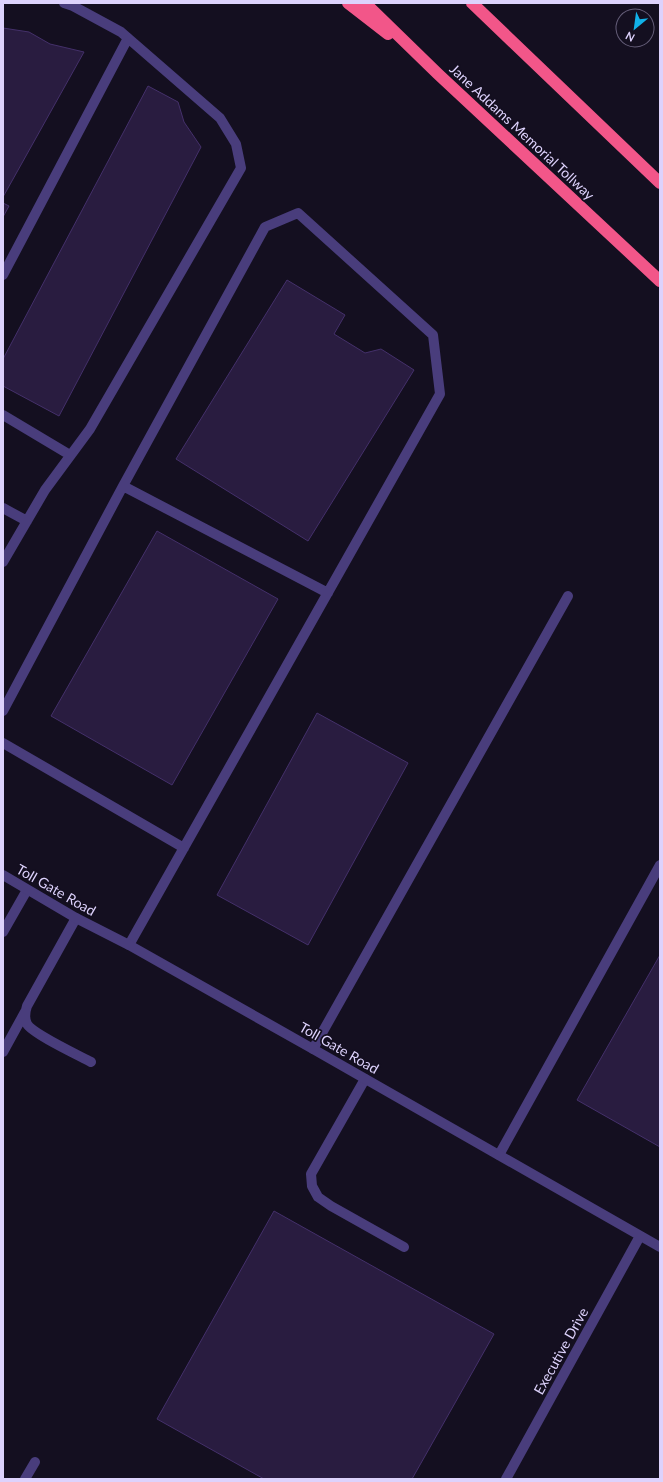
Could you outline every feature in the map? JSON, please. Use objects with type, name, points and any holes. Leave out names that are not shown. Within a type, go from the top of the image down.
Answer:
[{"type":"highway","points":[[348,3],[438,74]]},
{"type":"highway","name":"Jane Addams Memorial Tollway","points":[[365,3],[438,74],[660,281]]},
{"type":"highway","points":[[472,3],[660,183]]},
{"type":"street","points":[[3,562],[45,490],[90,429],[241,168],[236,144],[220,118],[121,32],[73,6],[64,3]]},
{"type":"street","points":[[3,275],[128,38]]},
{"type":"street","points":[[3,712],[123,486],[265,227],[298,213],[433,335],[440,394],[129,945]]},
{"type":"street","points":[[3,415],[70,455]]},
{"type":"street","points":[[123,486],[328,593]]},
{"type":"street","points":[[3,508],[26,521]]},
{"type":"street","points":[[313,1049],[568,596]]},
{"type":"street","points":[[3,743],[184,848]]},
{"type":"street","points":[[499,1155],[660,865]]},
{"type":"street","name":"Toll Gate Road","points":[[3,875],[76,918],[129,945],[660,1247]]},
{"type":"street","points":[[3,932],[27,890]]},
{"type":"street","points":[[3,1052],[76,918]]},
{"type":"street","points":[[25,1012],[28,1025],[36,1032],[91,1062]]},
{"type":"street","points":[[365,1079],[311,1174],[312,1186],[318,1197],[331,1206],[404,1247]]},
{"type":"street","name":"Executive Drive","points":[[506,1479],[640,1236]]},
{"type":"street","points":[[25,1479],[35,1462]]},
{"type":"building","points":[[3,28],[29,32],[50,44],[84,52],[3,197]]},
{"type":"building","points":[[148,86],[178,102],[184,122],[201,147],[59,416],[3,386],[3,359]]},
{"type":"building","points":[[3,203],[9,206],[3,217]]},
{"type":"building","points":[[287,280],[345,315],[334,334],[365,353],[381,349],[414,370],[308,541],[176,459]]},
{"type":"building","points":[[157,531],[278,599],[172,785],[51,716]]},
{"type":"building","points":[[317,713],[408,763],[308,945],[217,895]]},
{"type":"building","points":[[660,955],[660,1147],[577,1100]]},
{"type":"building","points":[[274,1211],[494,1334],[412,1479],[264,1479],[157,1419]]}]
